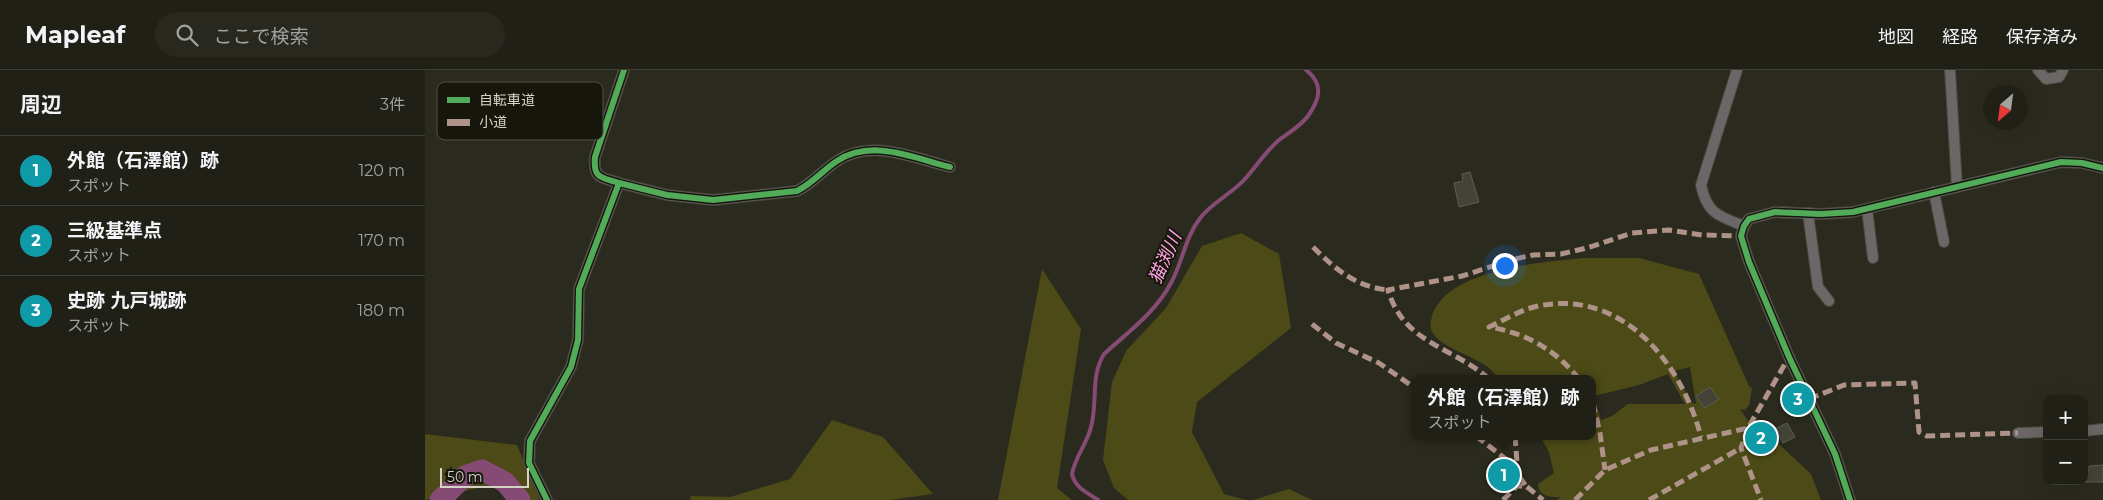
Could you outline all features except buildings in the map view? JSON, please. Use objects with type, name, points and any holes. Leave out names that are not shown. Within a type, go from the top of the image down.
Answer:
[{"type":"street","points":[[603,133],[624,70]]},
{"type":"street","points":[[1737,70],[1701,185],[1704,200],[1712,212],[1744,226]]},
{"type":"street","points":[[1950,70],[1957,188]]},
{"type":"street","points":[[2039,70],[2046,79],[2059,77],[2063,70]]},
{"type":"street","points":[[601,140],[595,157],[594,170],[599,177],[667,195],[713,200],[797,191],[809,185],[846,155],[867,150],[883,149],[950,167]]},
{"type":"street","points":[[1850,500],[1835,454],[1789,358],[1746,256],[1741,236],[1744,226],[1749,219],[1775,212],[1845,212],[1867,209],[2061,162],[2082,163],[2103,168]]},
{"type":"street","points":[[547,500],[529,463],[530,441],[571,367],[578,340],[579,289],[619,183]]},
{"type":"street","points":[[1934,192],[1944,242]]},
{"type":"street","points":[[1867,209],[1873,258]]},
{"type":"street","points":[[1808,213],[1818,287],[1829,301]]},
{"type":"street","points":[[2088,431],[2103,429]]},
{"type":"street","points":[[2018,432],[2043,432]]},
{"type":"shaded area","points":[[1241,233],[1279,254],[1291,328],[1197,402],[1192,432],[1224,494],[1246,500],[1128,500],[1114,488],[1103,460],[1112,382],[1126,351],[1166,308],[1202,246]]},
{"type":"shaded area","points":[[1584,258],[1639,258],[1699,274],[1749,386],[1752,388],[1749,405],[1745,410],[1740,409],[1756,433],[1761,430],[1767,433],[1811,474],[1821,500],[1556,500],[1561,497],[1543,494],[1538,484],[1554,473],[1549,452],[1542,440],[1596,440],[1596,403],[1601,420],[1612,416],[1628,404],[1685,404],[1668,374],[1639,385],[1596,396],[1596,375],[1495,375],[1483,364],[1441,342],[1432,331],[1433,313],[1443,298],[1458,286],[1499,270]],"holes":[[[1690,367],[1696,403],[1692,403],[1674,371]]]},
{"type":"shaded area","points":[[1042,269],[1081,329],[1057,488],[1072,500],[998,500]]},
{"type":"shaded area","points":[[832,420],[883,437],[933,494],[889,500],[690,500],[691,496],[730,497],[790,479]]},
{"type":"shaded area","points":[[425,434],[517,445],[540,500],[506,500],[496,484],[425,500]]},
{"type":"shaded area","points":[[1289,489],[1312,500],[1253,500]]},
{"type":"waterway","name":"猫渕川","points":[[1098,500],[1079,487],[1072,474],[1091,427],[1097,372],[1104,354],[1141,322],[1165,294],[1175,275],[1191,233],[1201,217],[1239,185],[1274,145],[1308,116],[1315,104],[1318,86],[1312,75],[1306,70]]},
{"type":"waterway","points":[[440,500],[465,476],[482,470],[505,482],[520,500]]},
{"type":"marked path","points":[[1484,375],[1417,333],[1405,322],[1395,308],[1388,290],[1462,276],[1533,255],[1561,254],[1587,248],[1632,233],[1669,230],[1702,235],[1741,236]]},
{"type":"marked path","points":[[1313,247],[1329,263],[1347,276],[1366,285],[1388,290]]},
{"type":"marked path","points":[[1575,375],[1560,359],[1539,344],[1528,338],[1489,327],[1534,307],[1565,304],[1594,308],[1620,319],[1643,336],[1663,358],[1679,383],[1692,409],[1701,437]]},
{"type":"marked path","points":[[1312,324],[1336,343],[1379,363],[1411,385]]},
{"type":"marked path","points":[[1575,500],[1605,470],[1651,450],[1748,428],[1789,357]]},
{"type":"marked path","points":[[1809,399],[1844,385],[1915,383],[1919,432],[1927,436],[2018,433]]},
{"type":"marked path","points":[[1596,416],[1605,470]]},
{"type":"marked path","points":[[1748,428],[1741,448],[1761,500]]},
{"type":"marked path","points":[[1481,440],[1507,460],[1526,486]]},
{"type":"marked path","points":[[1515,440],[1518,476]]},
{"type":"marked path","points":[[1649,500],[1741,448]]},
{"type":"marked path","points":[[1503,500],[1517,486],[1526,486],[1543,500]]},
{"type":"cycle path","points":[[603,133],[624,70]]},
{"type":"cycle path","points":[[547,500],[529,463],[530,441],[571,367],[578,340],[579,289],[619,183],[603,178],[595,170],[595,157],[601,140]]},
{"type":"cycle path","points":[[619,183],[667,195],[713,200],[797,191],[837,161],[850,154],[864,151],[879,150],[893,152],[950,167]]},
{"type":"cycle path","points":[[1850,500],[1835,454],[1789,357],[1749,262],[1741,236],[1744,226],[1749,219],[1775,212],[1821,214],[1853,212],[2061,162],[2082,163],[2103,168]]},
{"type":"place","name":"史跡 九戸城跡","points":[[1798,399]]},
{"type":"place","name":"三級基準点","points":[[1761,438]]},
{"type":"place","name":"外館（石澤館）跡","points":[[1504,475]]}]
